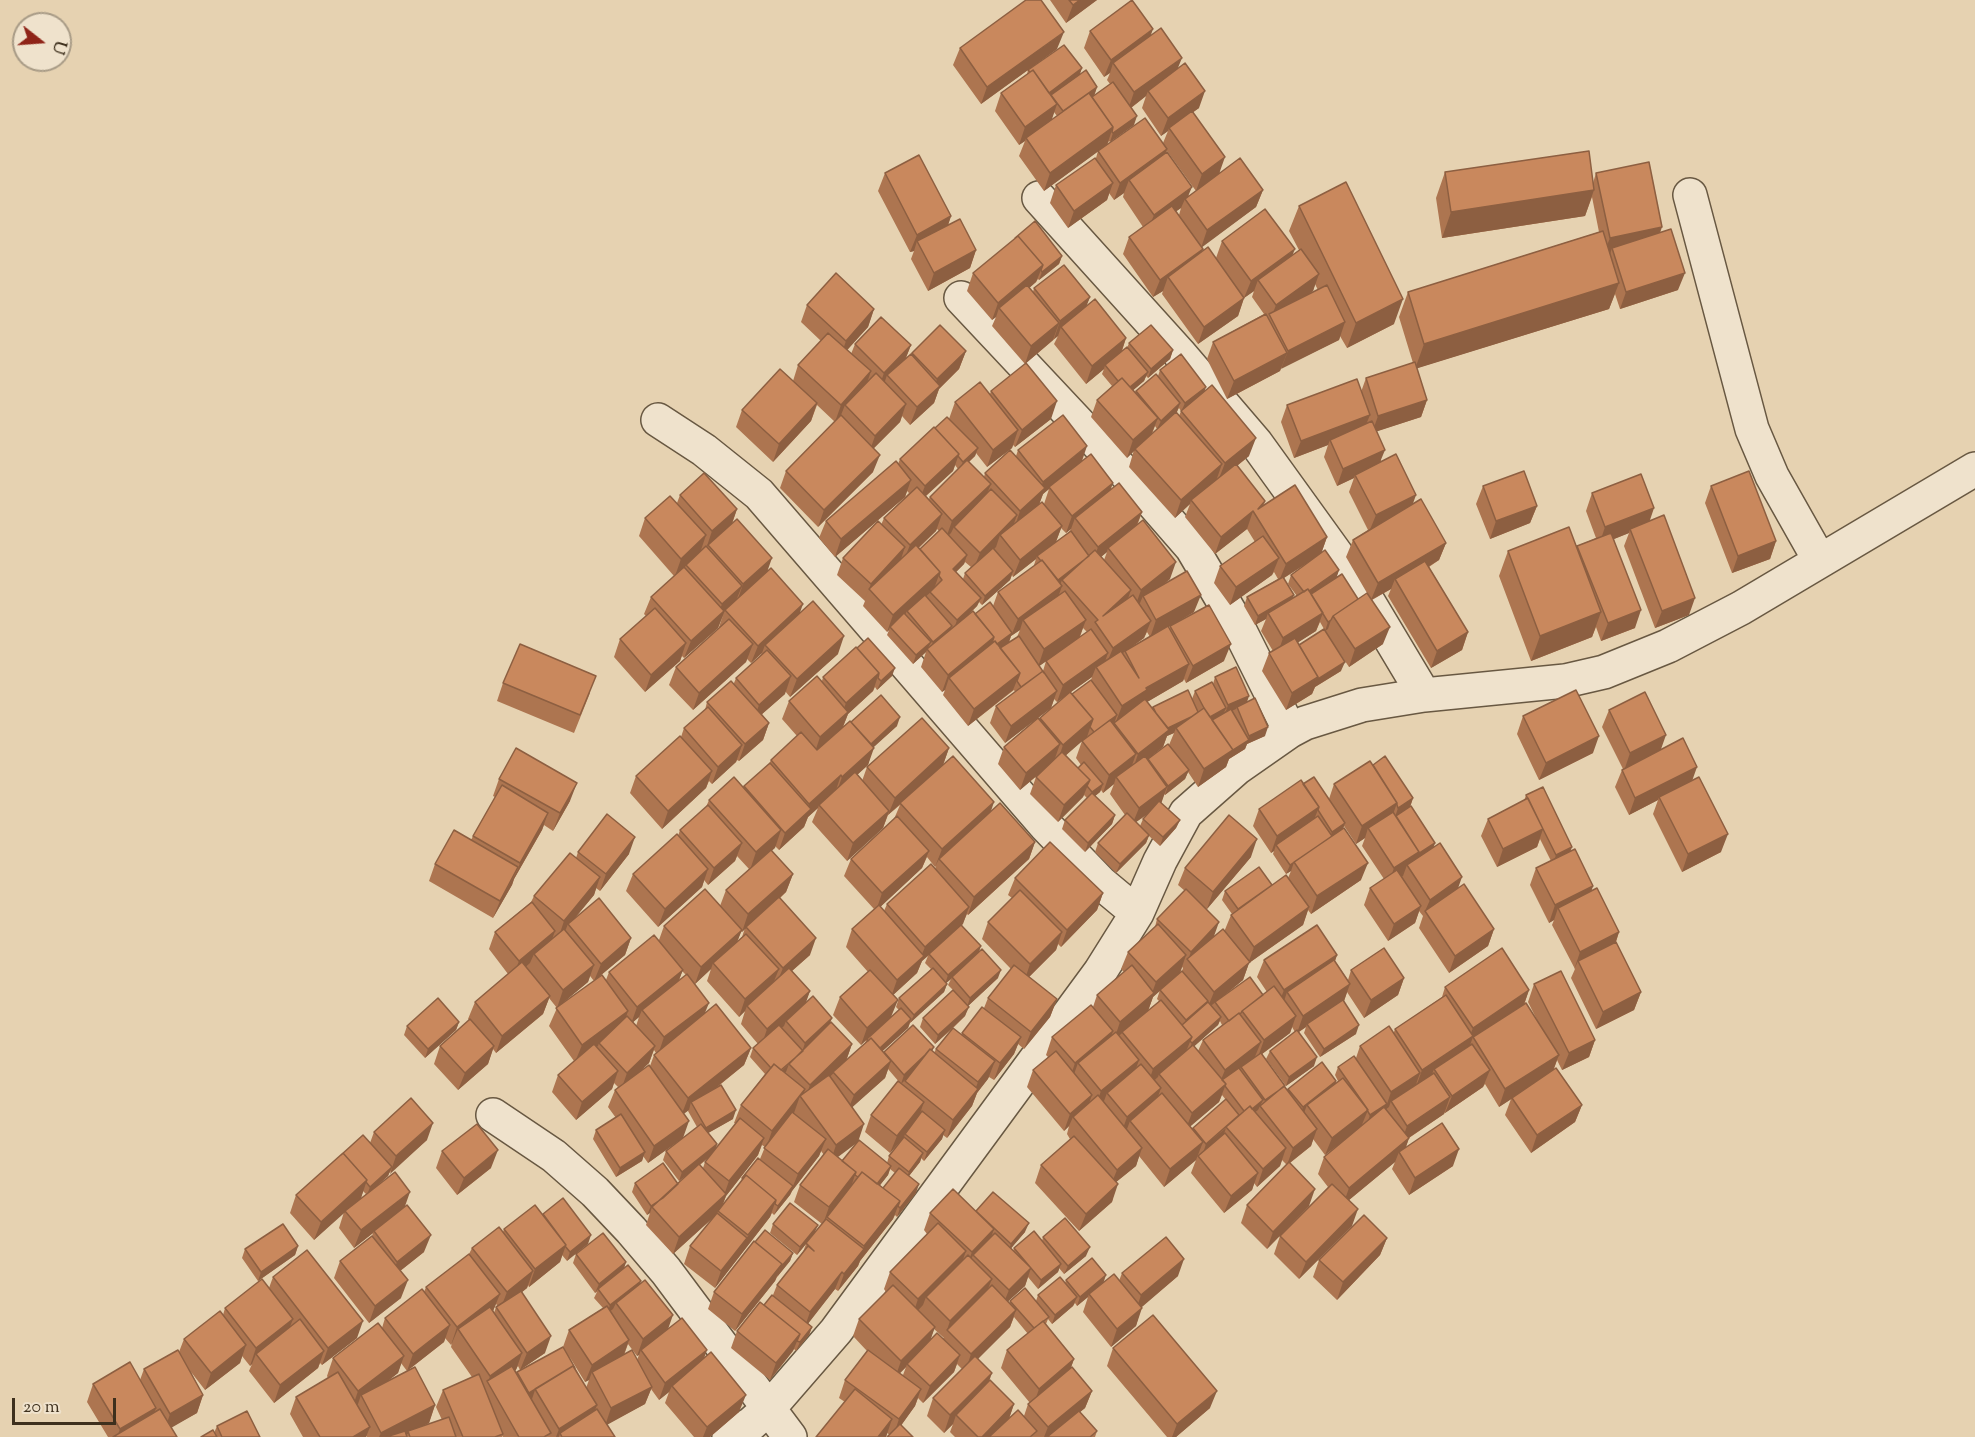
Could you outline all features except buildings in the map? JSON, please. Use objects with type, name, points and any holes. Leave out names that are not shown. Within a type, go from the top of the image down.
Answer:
[{"type":"street","points":[[1690,195],[1752,429],[1772,476],[1820,561]]},
{"type":"street","points":[[1039,198],[1186,361],[1256,443],[1357,583],[1424,695]]},
{"type":"street","points":[[961,298],[1145,494],[1192,548],[1230,612],[1290,731]]},
{"type":"street","points":[[658,420],[704,450],[759,494],[1023,800],[1101,883],[1137,913]]},
{"type":"street","points":[[729,1437],[751,1424],[770,1407],[836,1331],[1100,972],[1137,913],[1186,813],[1237,768],[1305,723],[1362,705],[1424,695],[1565,681],[1604,672],[1689,635],[1741,608],[1975,469]]},
{"type":"street","points":[[493,1115],[554,1156],[595,1192],[631,1230],[666,1271],[692,1308],[770,1407],[790,1437]]}]
